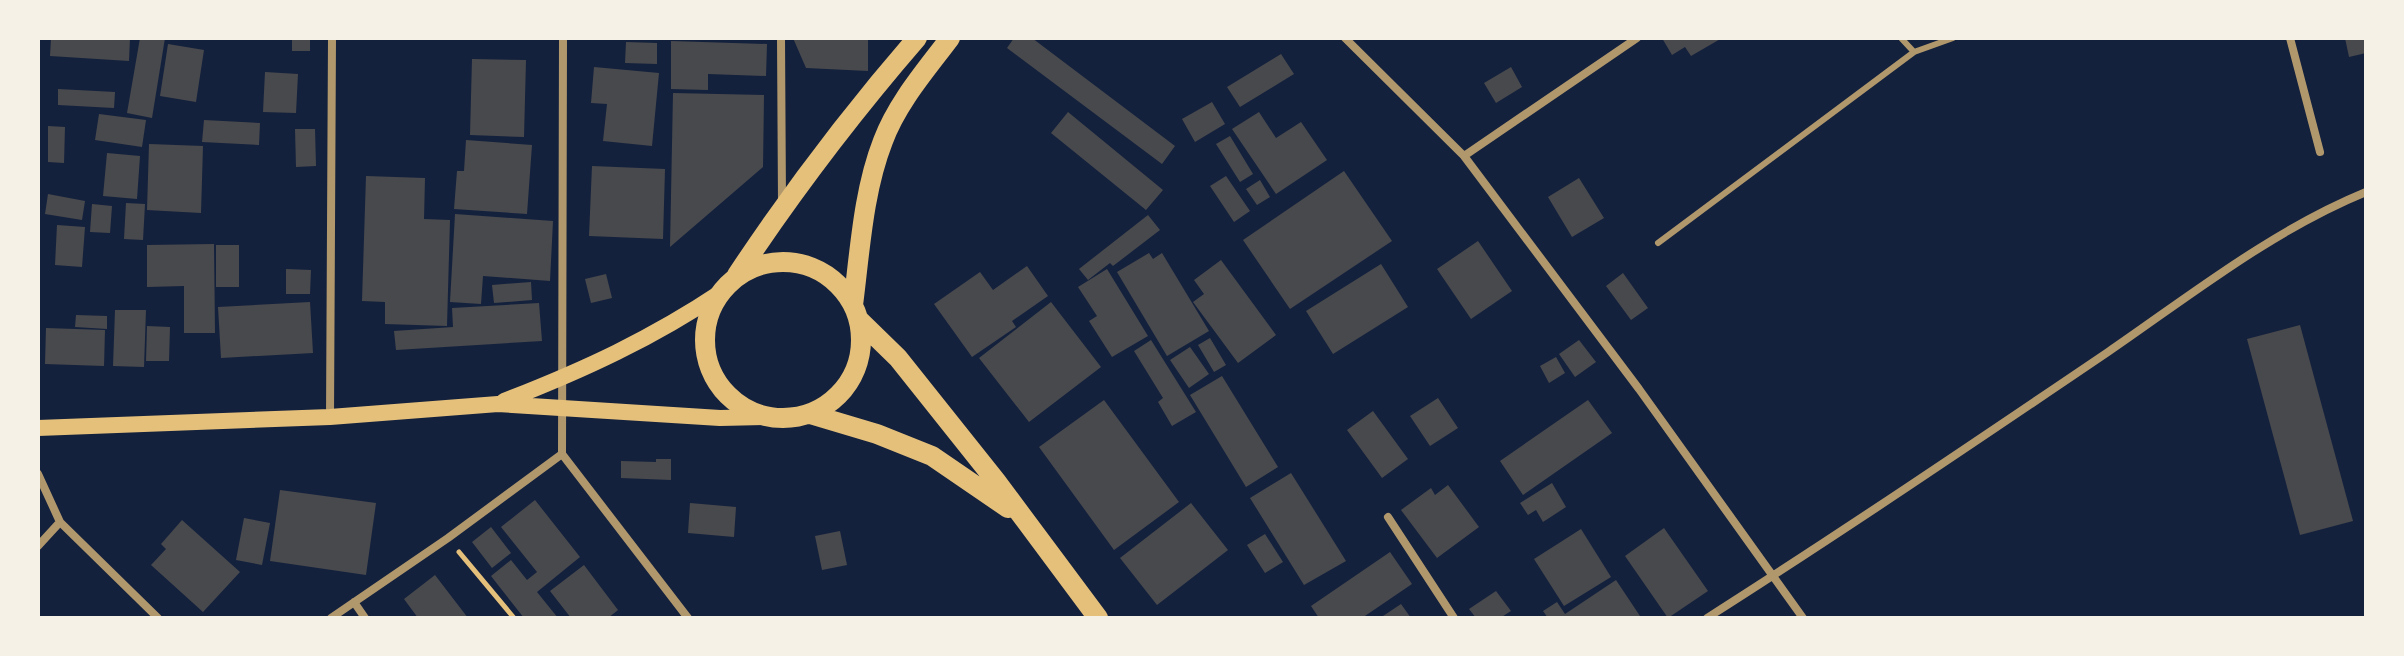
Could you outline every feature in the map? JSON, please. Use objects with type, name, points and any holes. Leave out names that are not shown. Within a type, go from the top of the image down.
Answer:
[{"type":"main road","points":[[768,417],[737,402],[714,377],[707,355],[705,333],[711,310],[782,207],[876,85],[917,38]]},
{"type":"main road","points":[[38,428],[330,417],[498,404],[720,418],[789,418],[810,414],[838,397],[856,369],[862,337],[856,313],[866,207],[883,140],[909,93],[950,38]]},
{"type":"main road","points":[[498,404],[563,378],[669,327],[759,266],[773,263],[813,268],[836,283],[856,313],[898,358],[1098,618]]},
{"type":"main road","points":[[810,414],[877,434],[932,456],[1024,519]]},
{"type":"street","points":[[330,417],[332,38]]},
{"type":"street","points":[[563,38],[562,454],[688,618]]},
{"type":"street","points":[[781,38],[782,207]]},
{"type":"street","points":[[1345,38],[1464,156],[1803,618]]},
{"type":"street","points":[[1464,156],[1637,38]]},
{"type":"street","points":[[2290,38],[2320,152]]},
{"type":"street","points":[[1707,618],[2272,240],[2345,200],[2366,192]]},
{"type":"street","points":[[331,618],[448,538],[562,454]]},
{"type":"street","points":[[38,474],[60,522],[158,618]]},
{"type":"street","points":[[1388,517],[1454,618]]},
{"type":"street","points":[[38,546],[60,522]]},
{"type":"street","points":[[354,602],[365,618]]},
{"type":"lane","points":[[1901,38],[1914,52]]},
{"type":"lane","points":[[1658,243],[1914,52],[1953,38]]},
{"type":"path","points":[[448,538],[514,618]]},
{"type":"building","points":[[51,38],[130,38],[129,61],[50,56]]},
{"type":"building","points":[[140,38],[165,38],[152,118],[127,113]]},
{"type":"building","points":[[292,38],[310,38],[310,51],[292,51]]},
{"type":"building","points":[[793,38],[868,38],[868,71],[806,68]]},
{"type":"building","points":[[1014,38],[1032,38],[1175,146],[1162,164],[1007,48]]},
{"type":"building","points":[[1662,38],[1722,38],[1691,56],[1685,47],[1672,55]]},
{"type":"building","points":[[2345,38],[2366,38],[2366,53],[2349,57]]},
{"type":"building","points":[[671,41],[767,44],[766,76],[708,74],[708,90],[671,89]]},
{"type":"building","points":[[626,42],[657,43],[657,64],[625,63]]},
{"type":"building","points":[[168,44],[204,50],[196,102],[160,96]]},
{"type":"building","points":[[1281,54],[1294,74],[1240,107],[1227,87]]},
{"type":"building","points":[[472,59],[526,60],[524,137],[470,135]]},
{"type":"building","points":[[594,67],[659,73],[652,146],[603,141],[607,104],[591,103]]},
{"type":"building","points":[[1511,67],[1522,87],[1496,103],[1484,83]]},
{"type":"building","points":[[265,72],[298,74],[296,113],[263,112]]},
{"type":"building","points":[[58,89],[115,92],[114,108],[58,105]]},
{"type":"building","points":[[673,93],[764,95],[763,167],[670,247]]},
{"type":"building","points":[[1212,102],[1225,124],[1195,142],[1182,119]]},
{"type":"building","points":[[1068,112],[1163,190],[1146,210],[1051,133]]},
{"type":"building","points":[[1259,112],[1276,138],[1301,122],[1327,160],[1276,194],[1232,129]]},
{"type":"building","points":[[99,114],[146,120],[142,147],[95,140]]},
{"type":"building","points":[[204,120],[260,123],[259,145],[202,142]]},
{"type":"building","points":[[48,126],[65,127],[64,163],[48,162]]},
{"type":"building","points":[[295,129],[315,129],[316,166],[296,167]]},
{"type":"building","points":[[1230,136],[1253,174],[1240,182],[1216,144]]},
{"type":"building","points":[[466,140],[532,145],[527,214],[454,209],[457,171],[464,171]]},
{"type":"building","points":[[149,144],[203,146],[201,213],[147,210]]},
{"type":"building","points":[[107,153],[140,156],[137,199],[103,196]]},
{"type":"building","points":[[592,166],[665,169],[663,239],[589,236]]},
{"type":"building","points":[[1344,171],[1392,241],[1290,309],[1243,240]]},
{"type":"building","points":[[366,176],[425,178],[424,219],[450,220],[447,326],[385,324],[385,302],[362,301]]},
{"type":"building","points":[[1226,176],[1250,211],[1234,222],[1210,186]]},
{"type":"building","points":[[1579,178],[1604,218],[1572,237],[1548,197]]},
{"type":"building","points":[[1260,180],[1270,197],[1257,205],[1246,189]]},
{"type":"building","points":[[48,194],[85,201],[82,220],[45,214]]},
{"type":"building","points":[[126,203],[145,204],[143,240],[124,239]]},
{"type":"building","points":[[92,204],[112,206],[110,233],[90,232]]},
{"type":"building","points":[[455,214],[553,221],[550,281],[483,276],[481,304],[450,302]]},
{"type":"building","points":[[1148,215],[1160,230],[1113,266],[1110,263],[1088,280],[1079,269]]},
{"type":"building","points":[[57,225],[85,227],[82,267],[55,265]]},
{"type":"building","points":[[1478,241],[1512,291],[1471,319],[1437,269]]},
{"type":"building","points":[[214,244],[215,333],[184,333],[184,286],[147,287],[147,245]]},
{"type":"building","points":[[216,245],[239,245],[239,287],[216,287]]},
{"type":"building","points":[[1149,253],[1153,259],[1162,253],[1209,331],[1167,356],[1117,272]]},
{"type":"building","points":[[1221,260],[1276,335],[1238,363],[1193,302],[1204,294],[1194,280]]},
{"type":"building","points":[[1381,264],[1408,307],[1333,354],[1306,311]]},
{"type":"building","points":[[1027,266],[1048,296],[1012,321],[1016,327],[972,357],[934,304],[980,272],[993,290]]},
{"type":"building","points":[[286,269],[311,270],[310,294],[286,294]]},
{"type":"building","points":[[1107,269],[1148,336],[1112,357],[1089,321],[1097,316],[1078,287]]},
{"type":"building","points":[[1623,273],[1648,308],[1631,320],[1606,286]]},
{"type":"building","points":[[606,274],[612,298],[591,303],[585,279]]},
{"type":"building","points":[[531,282],[532,300],[494,303],[492,285]]},
{"type":"building","points":[[310,302],[313,353],[221,358],[218,307]]},
{"type":"building","points":[[1051,302],[1101,367],[1029,422],[979,358]]},
{"type":"building","points":[[539,303],[542,341],[396,350],[394,331],[453,327],[452,308]]},
{"type":"building","points":[[115,310],[146,310],[144,367],[113,366]]},
{"type":"building","points":[[76,315],[107,316],[107,329],[75,327]]},
{"type":"building","points":[[2300,325],[2353,521],[2300,535],[2247,339]]},
{"type":"building","points":[[147,326],[170,327],[169,361],[146,361]]},
{"type":"building","points":[[46,328],[105,330],[104,366],[45,364]]},
{"type":"building","points":[[1210,338],[1226,365],[1214,372],[1198,345]]},
{"type":"building","points":[[1151,340],[1196,412],[1172,426],[1158,402],[1163,398],[1134,351]]},
{"type":"building","points":[[1579,340],[1596,362],[1575,377],[1559,354]]},
{"type":"building","points":[[1190,347],[1209,374],[1189,388],[1170,360]]},
{"type":"building","points":[[1556,357],[1565,373],[1549,383],[1540,366]]},
{"type":"building","points":[[1222,376],[1278,467],[1246,487],[1190,395]]},
{"type":"building","points":[[1438,398],[1458,428],[1430,446],[1410,416]]},
{"type":"building","points":[[1104,400],[1179,502],[1114,550],[1039,447]]},
{"type":"building","points":[[1588,400],[1612,433],[1523,495],[1500,461]]},
{"type":"building","points":[[1373,411],[1408,459],[1382,478],[1347,430]]},
{"type":"building","points":[[656,459],[671,459],[671,480],[621,478],[621,461],[656,462]]},
{"type":"building","points":[[1291,473],[1346,561],[1304,585],[1250,498]]},
{"type":"building","points":[[1552,483],[1566,507],[1543,522],[1536,510],[1528,515],[1520,503]]},
{"type":"building","points":[[1448,485],[1479,527],[1437,558],[1401,510],[1431,488],[1435,495]]},
{"type":"building","points":[[280,490],[376,503],[366,575],[270,561]]},
{"type":"building","points":[[535,500],[580,557],[537,592],[558,618],[524,618],[491,576],[511,560],[527,580],[537,572],[501,527]]},
{"type":"building","points":[[690,503],[736,507],[734,537],[688,533]]},
{"type":"building","points":[[1191,503],[1228,550],[1157,605],[1120,558]]},
{"type":"building","points":[[244,518],[270,523],[262,565],[236,560]]},
{"type":"building","points":[[182,520],[240,572],[203,612],[151,565],[166,549],[161,544]]},
{"type":"building","points":[[491,527],[511,553],[492,568],[472,542]]},
{"type":"building","points":[[1664,528],[1708,591],[1668,618],[1625,556]]},
{"type":"building","points":[[1581,529],[1611,577],[1564,606],[1534,559]]},
{"type":"building","points":[[840,531],[847,565],[822,570],[815,536]]},
{"type":"building","points":[[1265,534],[1283,562],[1265,573],[1247,545]]},
{"type":"building","points":[[1390,552],[1412,584],[1362,618],[1319,618],[1311,606]]},
{"type":"building","points":[[584,565],[618,610],[608,618],[571,618],[550,591]]},
{"type":"building","points":[[435,575],[468,618],[418,618],[404,599]]},
{"type":"building","points":[[1616,580],[1640,616],[1637,618],[1548,618],[1543,611],[1557,602],[1565,614]]},
{"type":"building","points":[[1496,591],[1511,611],[1500,618],[1476,618],[1469,609]]},
{"type":"building","points":[[1401,604],[1411,618],[1380,618]]}]
